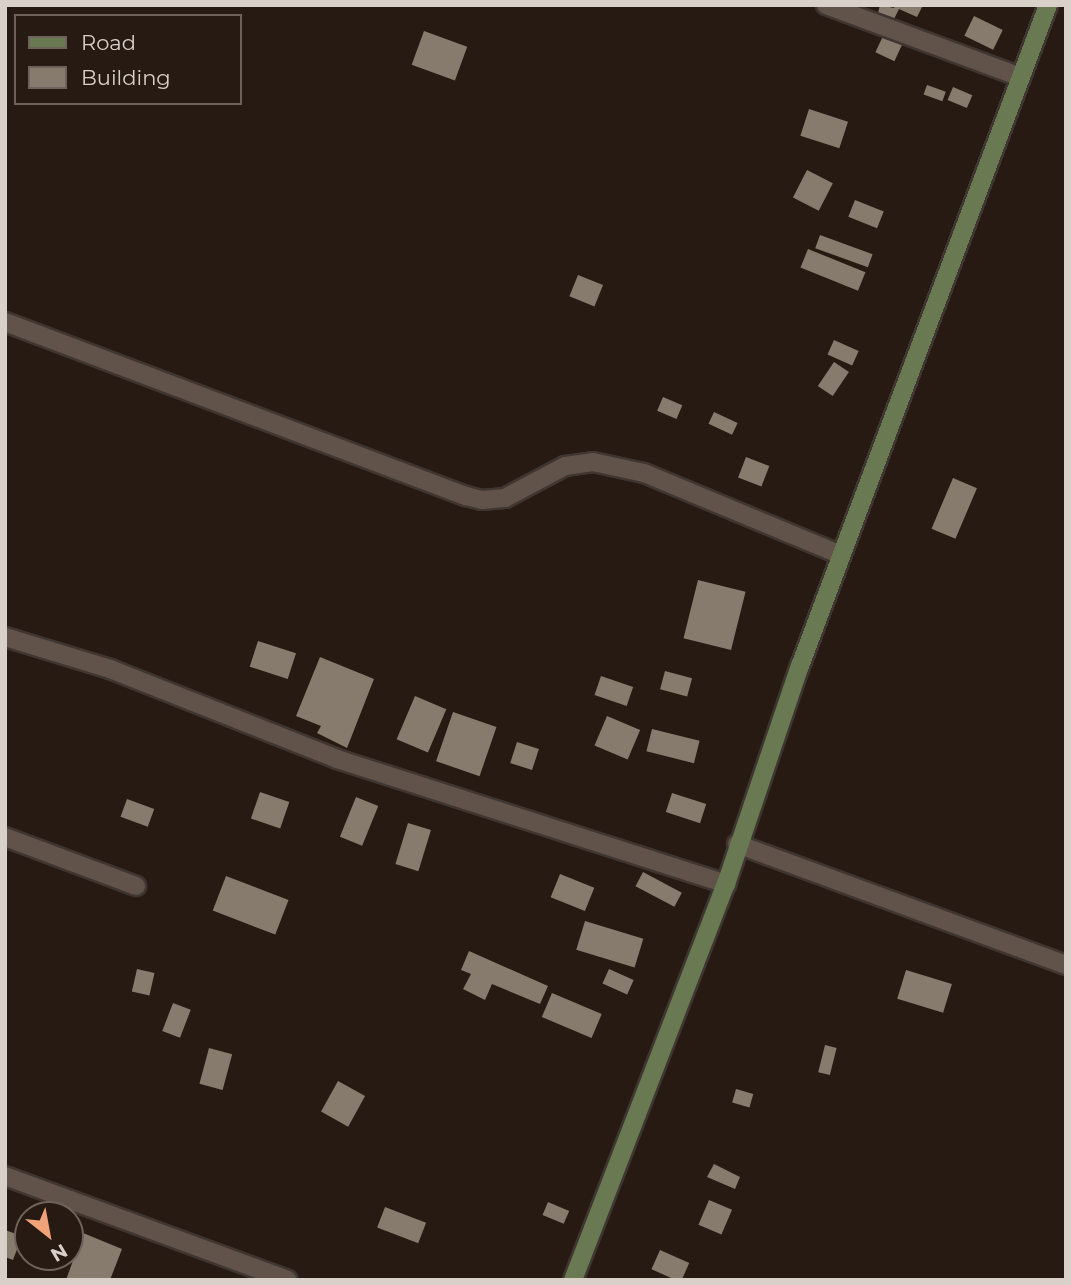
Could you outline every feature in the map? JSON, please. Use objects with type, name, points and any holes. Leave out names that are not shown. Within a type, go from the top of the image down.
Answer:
[{"type":"main road","points":[[573,1280],[726,884],[737,844],[841,555],[1048,5]]},
{"type":"street","points":[[826,5],[1021,77]]},
{"type":"street","points":[[5,322],[466,496],[482,500],[505,498],[565,466],[593,462],[644,473],[841,555]]},
{"type":"street","points":[[5,637],[110,669],[337,759],[726,884]]},
{"type":"street","points":[[5,837],[136,886]]},
{"type":"street","points":[[737,844],[1066,965]]},
{"type":"street","points":[[5,1177],[287,1280]]},
{"type":"building","points":[[880,5],[894,8],[895,5],[923,5],[917,17],[899,9],[893,21],[877,17]]},
{"type":"building","points":[[974,16],[1003,30],[993,50],[964,36]]},
{"type":"building","points":[[424,31],[467,47],[455,81],[412,65]]},
{"type":"building","points":[[883,36],[902,45],[894,61],[875,52]]},
{"type":"building","points":[[927,85],[946,92],[942,101],[924,94]]},
{"type":"building","points":[[953,87],[972,95],[967,108],[948,100]]},
{"type":"building","points":[[809,109],[848,122],[839,148],[800,136]]},
{"type":"building","points":[[807,170],[833,183],[819,211],[793,198]]},
{"type":"building","points":[[855,200],[884,212],[877,228],[848,217]]},
{"type":"building","points":[[820,235],[873,254],[868,267],[815,248]]},
{"type":"building","points":[[808,249],[865,272],[858,291],[801,268]]},
{"type":"building","points":[[578,275],[603,285],[594,306],[569,296]]},
{"type":"building","points":[[834,340],[859,351],[852,366],[827,355]]},
{"type":"building","points":[[834,362],[849,372],[833,396],[818,386]]},
{"type":"building","points":[[663,397],[682,405],[676,419],[657,411]]},
{"type":"building","points":[[714,412],[738,423],[732,435],[709,424]]},
{"type":"building","points":[[746,457],[769,466],[761,486],[738,478]]},
{"type":"building","points":[[953,478],[977,488],[955,539],[932,529]]},
{"type":"building","points":[[698,580],[746,592],[731,650],[683,638]]},
{"type":"building","points":[[258,641],[296,653],[288,679],[250,667]]},
{"type":"building","points":[[320,657],[374,679],[347,748],[317,733],[321,726],[296,716]]},
{"type":"building","points":[[665,671],[692,678],[687,697],[660,689]]},
{"type":"building","points":[[601,676],[633,687],[627,706],[594,695]]},
{"type":"building","points":[[415,696],[446,709],[428,753],[397,739]]},
{"type":"building","points":[[453,712],[496,727],[480,776],[436,761]]},
{"type":"building","points":[[607,716],[640,730],[628,760],[594,745]]},
{"type":"building","points":[[652,729],[700,741],[694,763],[646,751]]},
{"type":"building","points":[[517,742],[539,749],[532,770],[510,763]]},
{"type":"building","points":[[260,792],[289,802],[280,829],[251,818]]},
{"type":"building","points":[[672,793],[706,804],[700,823],[666,812]]},
{"type":"building","points":[[356,797],[378,806],[362,846],[340,837]]},
{"type":"building","points":[[127,799],[154,809],[148,827],[121,817]]},
{"type":"building","points":[[408,823],[431,830],[418,871],[395,864]]},
{"type":"building","points":[[643,872],[682,893],[674,907],[635,886]]},
{"type":"building","points":[[560,874],[594,888],[585,911],[551,897]]},
{"type":"building","points":[[226,876],[289,900],[275,935],[213,911]]},
{"type":"building","points":[[585,921],[643,939],[635,968],[576,950]]},
{"type":"building","points":[[469,951],[548,986],[540,1004],[492,984],[485,1000],[463,989],[471,974],[461,970]]},
{"type":"building","points":[[137,969],[155,973],[149,995],[132,991]]},
{"type":"building","points":[[609,969],[634,980],[627,995],[602,984]]},
{"type":"building","points":[[906,970],[952,984],[943,1013],[897,999]]},
{"type":"building","points":[[552,993],[602,1014],[592,1038],[542,1017]]},
{"type":"building","points":[[173,1003],[191,1010],[180,1038],[162,1031]]},
{"type":"building","points":[[825,1045],[837,1048],[830,1075],[818,1072]]},
{"type":"building","points":[[209,1048],[232,1054],[223,1090],[199,1084]]},
{"type":"building","points":[[338,1081],[365,1096],[348,1127],[321,1112]]},
{"type":"building","points":[[736,1089],[753,1094],[749,1107],[732,1102]]},
{"type":"building","points":[[714,1164],[740,1177],[735,1189],[707,1177]]},
{"type":"building","points":[[709,1200],[732,1210],[721,1235],[698,1225]]},
{"type":"building","points":[[548,1202],[569,1211],[564,1224],[543,1215]]},
{"type":"building","points":[[385,1207],[426,1223],[418,1243],[377,1228]]},
{"type":"building","points":[[5,1230],[14,1233],[14,1257],[13,1260],[5,1257]]},
{"type":"building","points":[[84,1233],[122,1249],[110,1280],[66,1280],[69,1271],[84,1271]]},
{"type":"building","points":[[660,1250],[689,1263],[682,1280],[651,1269]]}]
